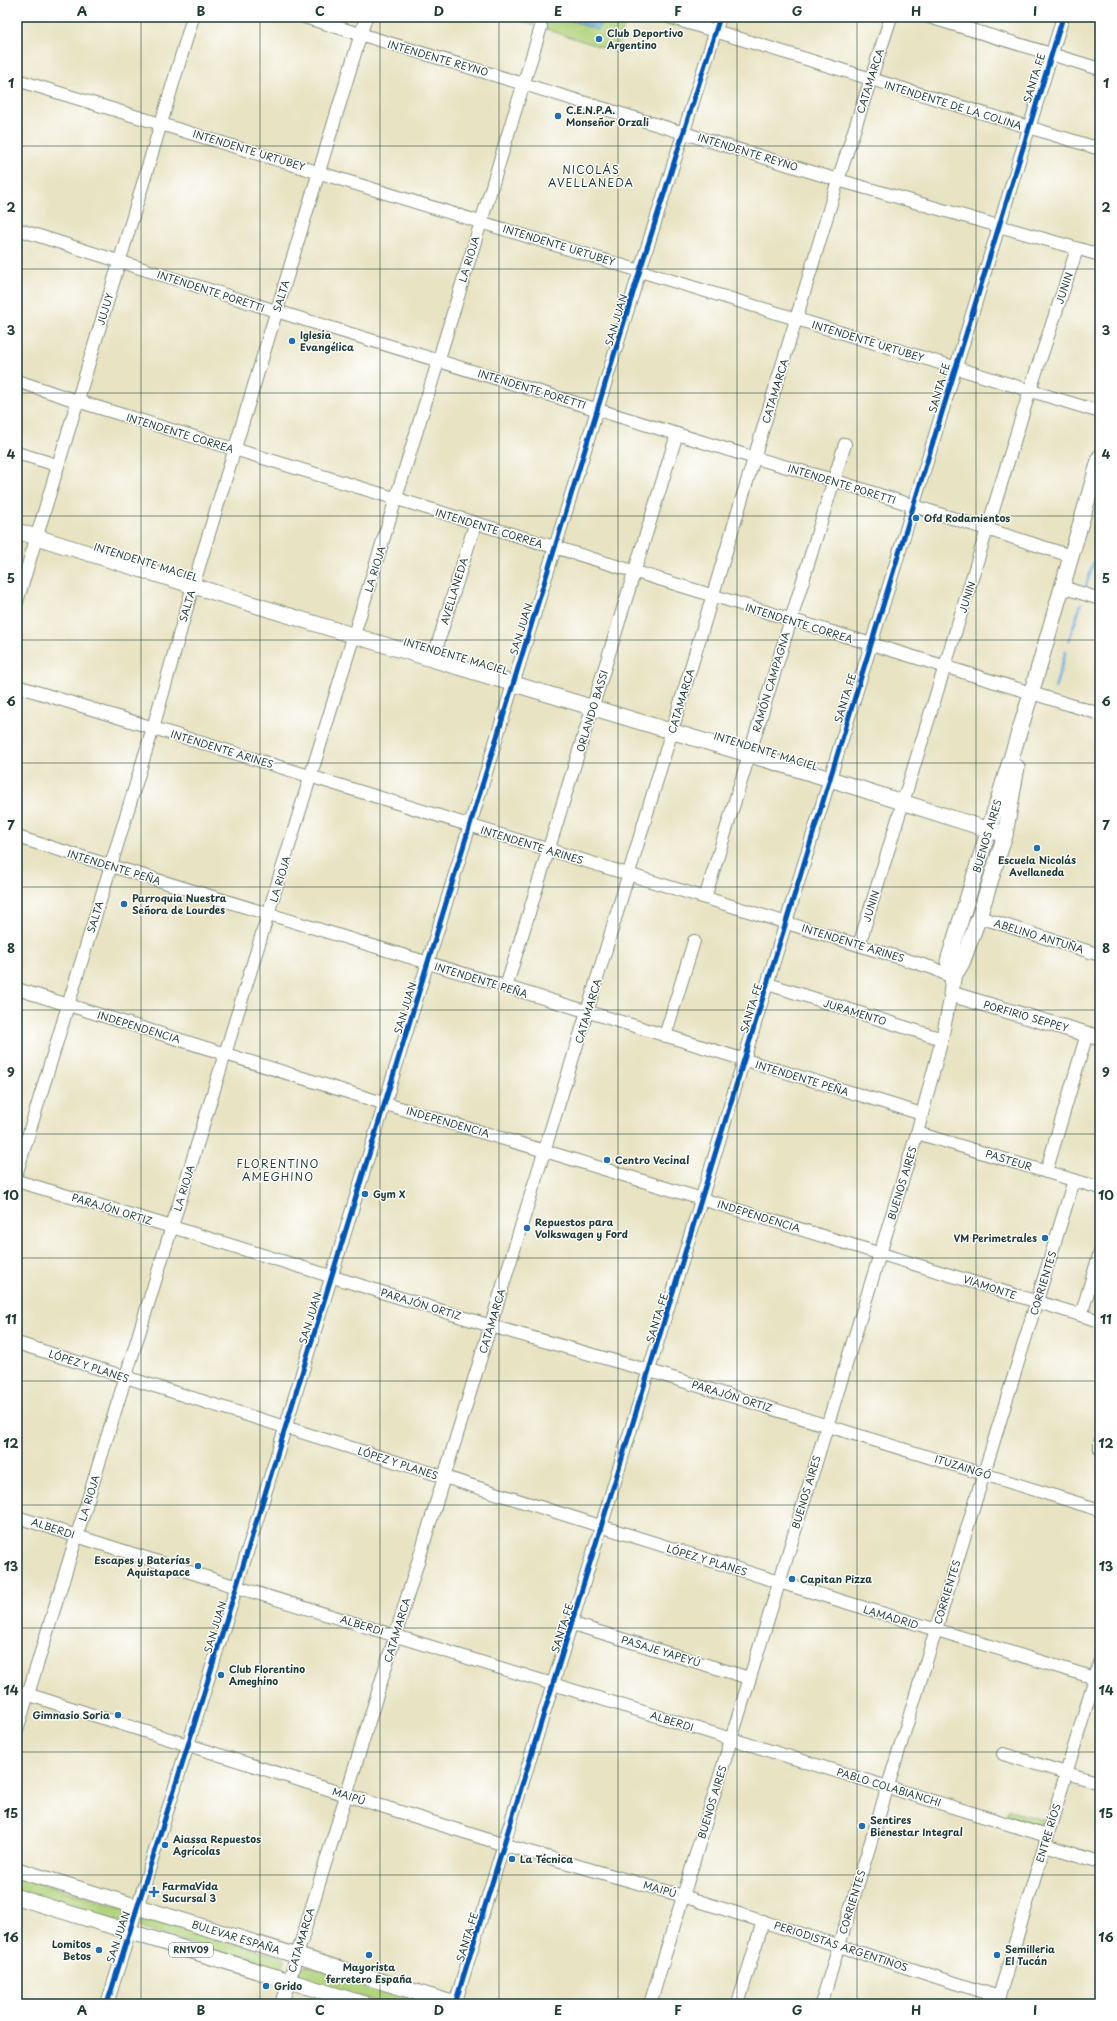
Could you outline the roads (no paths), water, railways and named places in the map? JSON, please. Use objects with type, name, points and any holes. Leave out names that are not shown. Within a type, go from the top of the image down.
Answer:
[{"type":"main road","name":"BUENOS AIRES","points":[[951,994],[953,978],[948,961],[1031,694],[1100,457]]},
{"type":"main road","name":"INTENDENTE MACIEL","points":[[17,531],[355,636],[514,682],[830,779],[1004,835]]},
{"type":"main road","name":"BUENOS AIRES","points":[[953,978],[962,963],[979,917],[1004,835],[1031,694]]},
{"type":"main road","name":"PORFIRIO SEPPEY","points":[[951,994],[1094,1036]]},
{"type":"main road","name":"BULEVAR ESPAÑA","points":[[17,1870],[455,2004]]},
{"type":"main road","name":"RN1V09","points":[[17,1897],[364,2004]]},
{"type":"street","name":"JUJUY","points":[[17,602],[193,17]]},
{"type":"street","name":"INTENDENTE REYNO","points":[[304,17],[838,180],[1100,255]]},
{"type":"street","name":"SALTA","points":[[17,1172],[153,728],[193,586],[366,17]]},
{"type":"street","name":"INTENDENTE DE LA COLINA","points":[[669,17],[1100,150]]},
{"type":"street","name":"SAN JUAN","points":[[107,2004],[386,1104],[640,270],[720,17]]},
{"type":"street","name":"CATAMARCA","points":[[282,2004],[545,1150],[838,180],[891,17]]},
{"type":"street","points":[[929,17],[1100,69]]},
{"type":"street","name":"SANTA FE","points":[[455,2004],[573,1624],[872,645],[955,367],[1000,227],[1063,17]]},
{"type":"street","name":"LA RIOJA","points":[[17,1730],[22,1693],[78,1536],[541,27]]},
{"type":"street","name":"INTENDENTE URTUBEY","points":[[17,80],[319,171],[1100,412]]},
{"type":"street","name":"INTENDENTE PORETTI","points":[[17,228],[276,311],[755,458],[833,480],[1071,556]]},
{"type":"street","name":"JUNIN","points":[[859,945],[1030,390],[1077,249]]},
{"type":"street","name":"INTENDENTE CORREA","points":[[17,381],[234,450],[1100,714]]},
{"type":"street","name":"ORLANDO BASSI","points":[[506,987],[677,434]]},
{"type":"street","name":"RAMÓN CAMPAGNA","points":[[705,898],[845,444]]},
{"type":"street","points":[[17,453],[58,465]]},
{"type":"street","name":"AVELLANEDA","points":[[433,659],[475,524]]},
{"type":"street","points":[[1062,588],[1100,599]]},
{"type":"street","name":"INTENDENTE ARINES","points":[[17,686],[933,968],[953,978]]},
{"type":"street","name":"INTENDENTE PEÑA","points":[[17,838],[922,1114]]},
{"type":"street","name":"ABELINO ANTUÑA","points":[[979,917],[1100,955]]},
{"type":"street","points":[[665,1036],[694,941]]},
{"type":"street","name":"JURAMENTO","points":[[768,984],[942,1039]]},
{"type":"street","name":"INDEPENDENCIA","points":[[17,989],[386,1104],[545,1150],[881,1253]]},
{"type":"street","name":"BUENOS AIRES","points":[[650,2004],[917,1133],[942,1039],[951,994]]},
{"type":"street","points":[[1046,1172],[1094,1036]]},
{"type":"street","name":"PASTEUR","points":[[917,1133],[1100,1188]]},
{"type":"street","name":"CORRIENTES","points":[[821,2004],[1074,1180]]},
{"type":"street","name":"PARAJÓN ORTIZ","points":[[17,1181],[172,1227],[491,1326],[650,1371],[827,1426]]},
{"type":"street","name":"VIAMONTE","points":[[881,1253],[1100,1321]]},
{"type":"street","points":[[1081,1315],[1100,1254]]},
{"type":"street","name":"LÓPEZ Y PLANES","points":[[17,1343],[779,1582]]},
{"type":"street","name":"ITUZAINGÓ","points":[[827,1426],[1100,1510]]},
{"type":"street","points":[[1100,1442],[1100,1449]]},
{"type":"street","name":"ALBERDI","points":[[17,1517],[237,1587],[731,1739]]},
{"type":"street","name":"LAMADRID","points":[[779,1582],[936,1631],[1095,1678]]},
{"type":"street","name":"PASAJE YAPEYÚ","points":[[573,1624],[750,1678]]},
{"type":"street","name":"ENTRE RÍOS","points":[[998,2000],[1100,1662]]},
{"type":"street","name":"MAIPÚ","points":[[22,1693],[505,1845],[683,1896]]},
{"type":"street","name":"PABLO COLABIANCHI","points":[[731,1739],[888,1787],[1046,1840],[1100,1862]]},
{"type":"street","points":[[1003,1754],[1100,1784]]},
{"type":"street","name":"PERIODISTAS ARGENTINOS","points":[[683,1896],[839,1945],[998,2000]]},
{"type":"street","points":[[738,2004],[763,1921]]},
{"type":"water","points":[[570,17],[602,17],[598,30],[569,20]]},
{"type":"waterway","points":[[1097,550],[1100,539]]},
{"type":"waterway","points":[[1086,586],[1093,563]]},
{"type":"waterway","points":[[1069,640],[1081,604]]},
{"type":"waterway","points":[[1055,688],[1066,651]]},
{"type":"place","name":"Club Deportivo Argentino","points":[[599,39]]},
{"type":"place","name":"C.E.N.P.A. Monseñor Orzali","points":[[558,116]]},
{"type":"place","name":"Iglesia Evangélica","points":[[292,341]]},
{"type":"place","name":"Ofd Rodamientos","points":[[916,518]]},
{"type":"place","name":"Escuela Nicolás Avellaneda","points":[[1037,848]]},
{"type":"place","name":"Parroquia Nuestra Señora de Lourdes","points":[[124,904]]},
{"type":"place","name":"Centro Vecinal","points":[[607,1160]]},
{"type":"place","name":"Gym X","points":[[365,1194]]},
{"type":"place","name":"Repuestos para Volkswagen y Ford","points":[[527,1228]]},
{"type":"place","name":"VM Perimetrales","points":[[1045,1238]]},
{"type":"place","name":"Escapes y Baterías Aquistapace","points":[[198,1566]]},
{"type":"place","name":"Capitan Pizza","points":[[792,1579]]},
{"type":"place","name":"Club Florentino Ameghino","points":[[221,1675]]},
{"type":"place","name":"Gimnasio Soria","points":[[118,1715]]},
{"type":"place","name":"Sentires Bienestar Integral","points":[[862,1826]]},
{"type":"place","name":"Aiassa Repuestos Agrícolas","points":[[165,1845]]},
{"type":"place","name":"La Técnica","points":[[512,1859]]},
{"type":"place","name":"FarmaVida Sucursal 3","points":[[154,1892]]},
{"type":"place","name":"Lomitos Betos","points":[[99,1950]]},
{"type":"place","name":"Mayorista ferretero España","points":[[369,1955]]},
{"type":"place","name":"Semilleria El Tucán","points":[[997,1955]]},
{"type":"place","name":"Grido","points":[[266,1986]]},
{"type":"district","name":"NICOLÁS AVELLANEDA","points":[[591,176]]},
{"type":"district","name":"FLORENTINO AMEGHINO","points":[[278,1170]]}]
